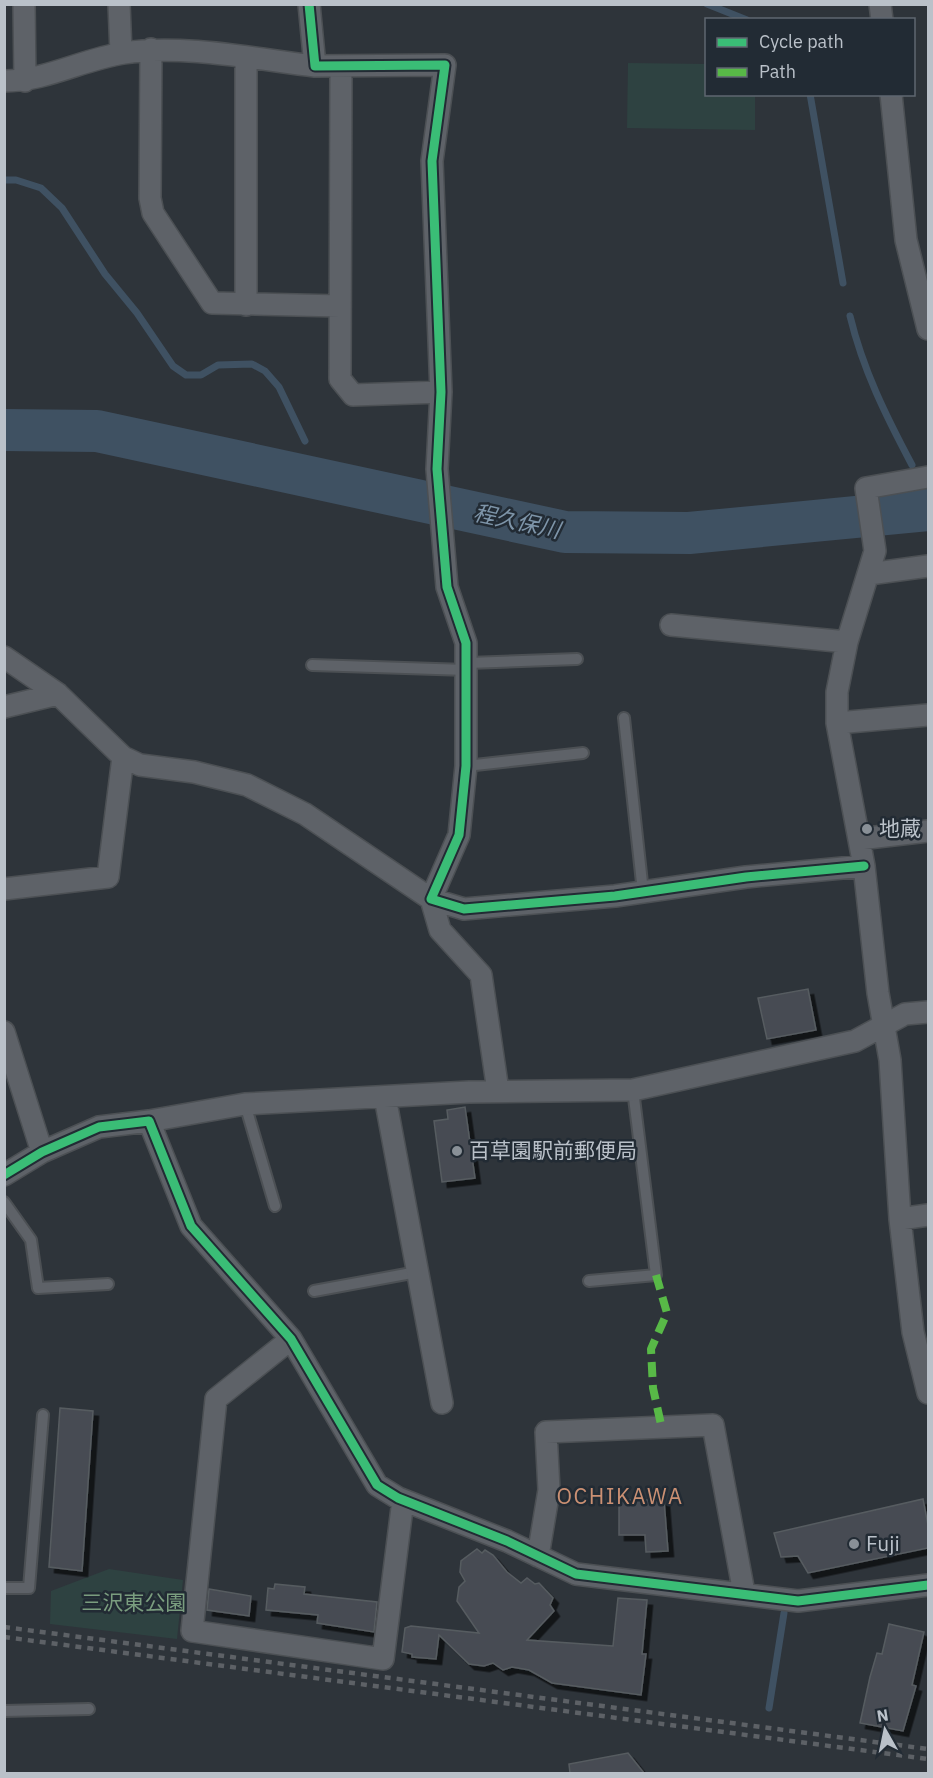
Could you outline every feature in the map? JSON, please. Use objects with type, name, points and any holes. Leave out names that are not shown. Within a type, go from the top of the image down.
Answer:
[{"type":"street","points":[[24,4],[15,81],[121,53],[151,50],[315,66],[445,65],[432,161],[441,392],[438,473],[447,587],[466,643],[468,667],[466,766],[459,835],[431,899],[440,930],[481,975],[498,1091]]},
{"type":"street","points":[[119,4],[121,53]]},
{"type":"street","points":[[309,4],[315,66]]},
{"type":"street","points":[[151,50],[150,198],[153,213],[212,303],[340,306]]},
{"type":"street","points":[[246,58],[246,305]]},
{"type":"street","points":[[340,66],[340,379],[353,395],[441,392]]},
{"type":"street","points":[[891,96],[906,240],[928,329]]},
{"type":"street","points":[[928,477],[866,488],[874,550],[869,574],[847,642],[837,692],[837,723],[864,866],[878,993],[890,1060],[900,1219],[913,1332],[928,1393]]},
{"type":"street","points":[[869,574],[928,566]]},
{"type":"street","points":[[671,625],[847,642]]},
{"type":"street","points":[[4,657],[58,694],[123,757],[140,765],[194,772],[247,785],[305,814],[431,899],[464,909],[643,892],[746,878],[864,866]]},
{"type":"street","points":[[4,707],[58,694]]},
{"type":"street","points":[[837,723],[928,715]]},
{"type":"street","points":[[4,889],[108,878],[123,757]]},
{"type":"street","points":[[859,839],[928,831]]},
{"type":"street","points":[[4,1175],[42,1152],[99,1127],[149,1121],[245,1104],[498,1091],[633,1090],[855,1041],[905,1014],[928,1012]]},
{"type":"street","points":[[4,1032],[42,1152]]},
{"type":"street","points":[[385,1097],[442,1402]]},
{"type":"street","points":[[149,1121],[191,1226],[240,1285],[291,1339],[377,1485],[403,1500],[576,1574],[798,1601],[928,1585]]},
{"type":"street","points":[[900,1219],[928,1215]]},
{"type":"street","points":[[291,1339],[216,1399],[192,1631],[383,1659],[403,1500]]},
{"type":"street","points":[[538,1556],[549,1490],[546,1432],[713,1425],[744,1593]]},
{"type":"lane","points":[[312,665],[468,667],[577,658]]},
{"type":"lane","points":[[624,718],[643,892]]},
{"type":"lane","points":[[466,766],[583,753]]},
{"type":"lane","points":[[589,1281],[656,1275],[633,1090]]},
{"type":"lane","points":[[245,1104],[275,1206]]},
{"type":"lane","points":[[4,1202],[31,1240],[38,1288],[108,1284]]},
{"type":"lane","points":[[315,1291],[417,1272]]},
{"type":"lane","points":[[4,1588],[29,1588],[43,1415]]},
{"type":"lane","points":[[4,1711],[89,1709]]},
{"type":"green space","points":[[628,63],[705,64],[705,96],[755,96],[755,130],[627,128]]},
{"type":"green space","name":"三沢東公園","points":[[109,1569],[183,1580],[177,1639],[50,1624],[51,1591]]},
{"type":"building","points":[[808,989],[816,1030],[767,1039],[758,998]]},
{"type":"building","points":[[465,1107],[475,1178],[442,1182],[434,1121],[448,1119],[447,1110]]},
{"type":"building","points":[[60,1408],[93,1411],[82,1571],[49,1567]]},
{"type":"building","points":[[923,1499],[928,1525],[928,1548],[808,1573],[798,1556],[781,1557],[774,1533]]},
{"type":"building","points":[[619,1500],[664,1500],[668,1551],[646,1552],[645,1535],[619,1535]]},
{"type":"building","points":[[477,1549],[482,1553],[485,1550],[493,1555],[507,1572],[521,1583],[527,1578],[535,1584],[539,1583],[553,1598],[550,1605],[554,1611],[527,1640],[613,1646],[618,1598],[647,1600],[642,1654],[646,1654],[641,1695],[552,1683],[529,1670],[512,1667],[503,1670],[493,1663],[484,1666],[469,1664],[439,1635],[436,1659],[412,1657],[412,1654],[402,1652],[405,1628],[411,1626],[479,1633],[457,1601],[459,1587],[465,1581],[460,1572],[461,1561]]},
{"type":"building","points":[[275,1584],[305,1587],[304,1594],[377,1602],[374,1632],[317,1623],[318,1615],[266,1610],[268,1588],[274,1589]]},
{"type":"building","points":[[209,1589],[251,1596],[249,1616],[207,1610]]},
{"type":"building","points":[[889,1624],[924,1632],[912,1685],[916,1686],[903,1731],[860,1723],[877,1653],[882,1654]]},
{"type":"building","points":[[628,1753],[644,1773],[570,1773],[569,1764]]},
{"type":"waterway","points":[[707,4],[742,18]]},
{"type":"waterway","points":[[810,96],[843,283]]},
{"type":"waterway","points":[[4,180],[16,180],[41,188],[62,208],[105,274],[137,313],[173,366],[186,375],[201,375],[218,365],[252,364],[265,371],[279,387],[305,441]]},
{"type":"waterway","points":[[850,316],[876,392],[912,465]]},
{"type":"waterway","name":"程久保川","points":[[4,430],[97,431],[565,532],[689,533],[928,510]]},
{"type":"waterway","points":[[291,471],[293,461]]},
{"type":"waterway","points":[[925,493],[928,502]]},
{"type":"waterway","points":[[769,1708],[784,1613]]},
{"type":"railway","points":[[4,1627],[928,1749]]},
{"type":"railway","points":[[4,1637],[928,1759]]},
{"type":"marked path","points":[[656,1275],[667,1313],[651,1349],[653,1388],[662,1429]]},
{"type":"cycle path","points":[[309,4],[315,66],[445,65],[432,161],[441,392],[437,469],[447,587],[466,643],[466,766],[459,835],[431,899],[464,909],[615,896],[746,877],[864,866]]},
{"type":"cycle path","points":[[4,1175],[42,1152],[99,1127],[149,1121],[191,1226],[291,1339],[377,1485],[398,1498],[507,1541],[576,1574],[798,1601],[928,1585]]},
{"type":"place","name":"地蔵","points":[[867,829]]},
{"type":"place","name":"百草園駅前郵便局","points":[[457,1151]]},
{"type":"place","name":"Fuji","points":[[854,1544]]},
{"type":"district","name":"OCHIKAWA","points":[[620,1496]]}]
